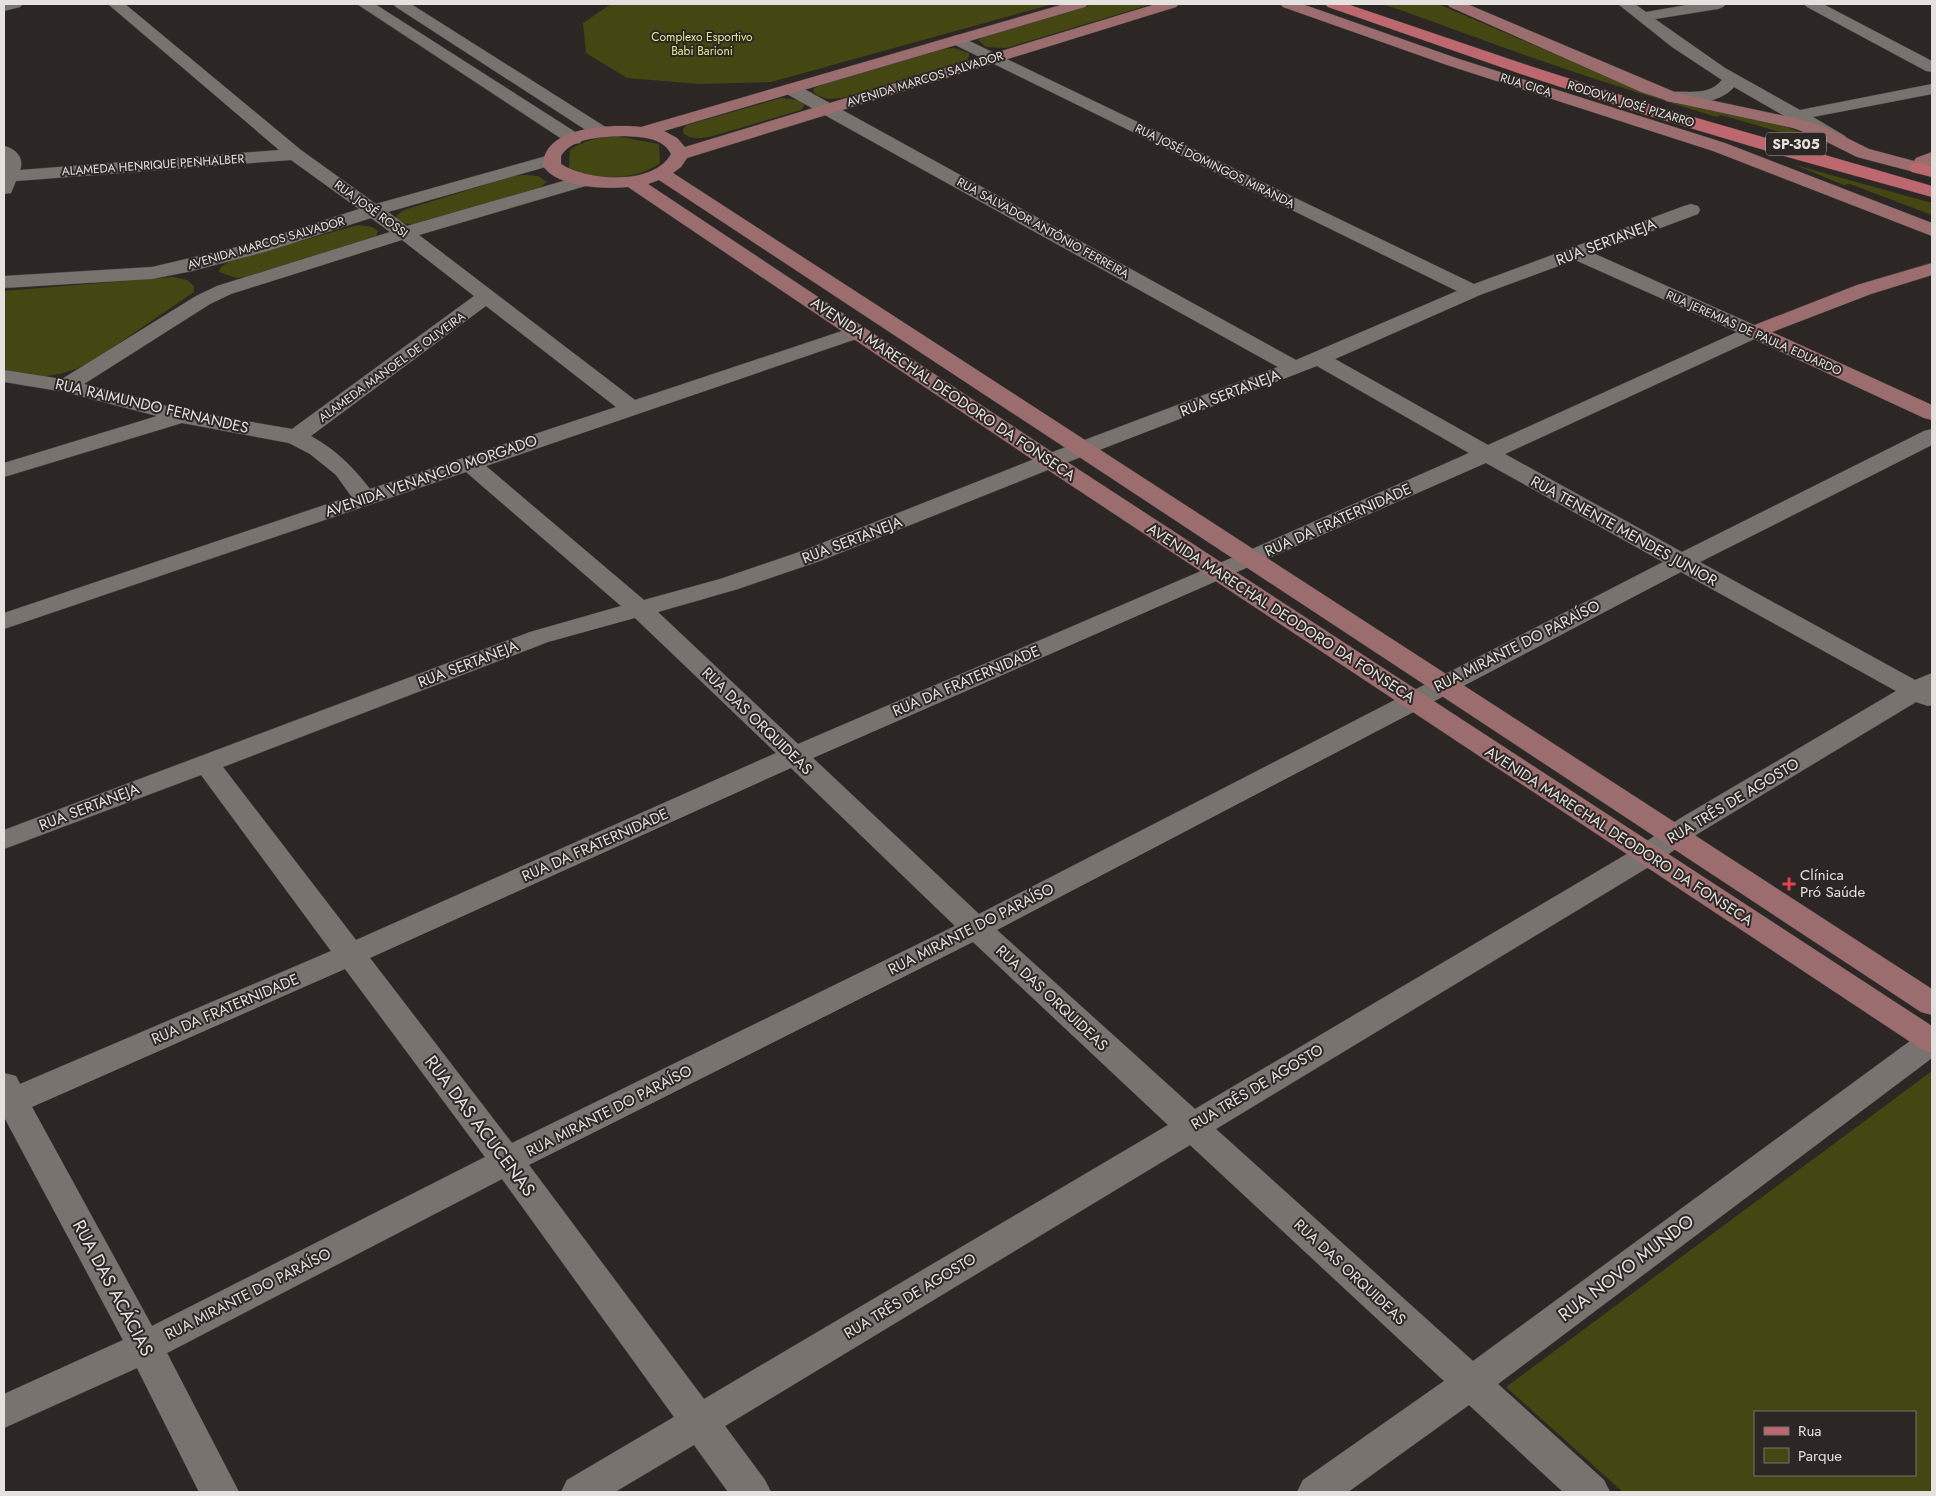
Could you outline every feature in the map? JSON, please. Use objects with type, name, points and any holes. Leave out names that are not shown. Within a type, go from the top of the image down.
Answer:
[{"type":"main road","name":"RODOVIA JOSÉ PIZARRO","points":[[1333,4],[1517,68],[1658,113],[1932,192]]},
{"type":"main road","name":"RODOVIA JOSÉ PIZARRO","points":[[1363,4],[1532,62],[1666,100],[1787,142],[1932,182]]},
{"type":"street","points":[[4,6],[15,4]]},
{"type":"street","name":"RUA JOSÉ ROSSI","points":[[116,4],[295,154],[405,233],[631,408]]},
{"type":"street","points":[[366,4],[574,139]]},
{"type":"street","points":[[401,4],[601,132]]},
{"type":"street","name":"AVENIDA MARCOS SALVADOR","points":[[643,132],[1080,4]]},
{"type":"street","name":"AVENIDA MARCOS SALVADOR","points":[[680,154],[1171,4]]},
{"type":"street","name":"RUA CICA","points":[[1288,4],[1453,62],[1719,147],[1932,230]]},
{"type":"street","points":[[1455,4],[1639,85],[1666,100],[1780,120],[1812,128],[1862,152],[1928,166]]},
{"type":"street","points":[[1626,4],[1662,32],[1731,79],[1798,115],[1839,140]]},
{"type":"street","points":[[1642,17],[1718,4]]},
{"type":"street","points":[[1812,4],[1932,67]]},
{"type":"street","name":"RUA JOSÉ DOMINGOS MIRANDA","points":[[957,40],[1473,291]]},
{"type":"street","points":[[1666,100],[1713,94],[1729,85],[1731,79]]},
{"type":"street","name":"RUA SALVADOR ANTÔNIO FERREIRA","points":[[791,89],[1295,368]]},
{"type":"street","points":[[1798,115],[1932,89]]},
{"type":"street","points":[[601,132],[643,132],[666,138],[673,143],[680,154],[675,164],[660,173],[631,181],[600,183],[583,181],[559,172],[552,166],[550,160],[553,152],[561,145],[574,139],[601,132]]},
{"type":"street","points":[[4,151],[10,157],[14,166],[7,182]]},
{"type":"street","name":"ALAMEDA HENRIQUE PENHALBER","points":[[7,182],[295,154]]},
{"type":"street","name":"AVENIDA MARCOS SALVADOR","points":[[4,282],[152,273],[192,265],[261,247],[372,211],[550,160]]},
{"type":"street","name":"AVENIDA MARECHAL DEODORO DA FONSECA","points":[[660,173],[1932,1004]]},
{"type":"street","points":[[66,386],[203,300],[224,290],[405,233],[583,181]]},
{"type":"street","name":"AVENIDA MARECHAL DEODORO DA FONSECA","points":[[631,181],[1050,461],[1932,1041]]},
{"type":"street","name":"RUA SERTANEJA","points":[[4,840],[539,637],[729,584],[812,556],[1050,461],[1295,368],[1473,291],[1691,210]]},
{"type":"street","name":"RUA JEREMIAS DE PAULA EDUARDO","points":[[1576,253],[1932,413]]},
{"type":"street","points":[[192,265],[224,290]]},
{"type":"street","name":"RUA DA FRATERNIDADE","points":[[7,1097],[350,955],[793,756],[1220,572],[1487,454],[1754,332],[1834,299],[1932,269]]},
{"type":"street","name":"ALAMEDA MANOEL DE OLIVEIRA","points":[[296,436],[487,296]]},
{"type":"street","name":"AVENIDA VENANCIO MORGADO","points":[[4,621],[858,332]]},
{"type":"street","name":"RUA TENENTE MENDES JUNIOR","points":[[1318,358],[1681,562],[1927,691]]},
{"type":"street","name":"RUA RAIMUNDO FERNANDES","points":[[4,376],[66,386],[181,416],[296,436],[318,449],[344,470],[365,498]]},
{"type":"street","points":[[4,470],[181,416]]},
{"type":"street","name":"RUA MIRANTE DO PARAÍSO","points":[[4,1412],[145,1347],[507,1161],[976,928],[1681,562],[1932,436]]},
{"type":"street","name":"RUA DAS ORQUIDEAS","points":[[470,464],[641,610],[976,928],[1590,1492]]},
{"type":"street","name":"RUA TRÊS DE AGOSTO","points":[[581,1492],[1647,855],[1674,836],[1927,691]]},
{"type":"street","name":"RUA DAS ACUCENAS","points":[[206,763],[507,1161],[751,1492]]},
{"type":"street","name":"RUA NOVO MUNDO","points":[[1317,1492],[1471,1383],[1932,1041]]},
{"type":"street","name":"RUA DAS ACÁCIAS","points":[[7,1097],[145,1347],[219,1492]]},
{"type":"green space","name":"Complexo Esportivo Babi Barioni","points":[[611,4],[1053,4],[771,82],[700,84],[627,78],[586,53],[583,23]]},
{"type":"green space","points":[[1093,4],[1152,4],[1006,48],[986,47],[978,40],[982,37]]},
{"type":"green space","points":[[1382,4],[1438,4],[1608,77],[1787,127],[1830,144],[1822,144],[1721,115],[1717,117],[1635,92],[1532,58]]},
{"type":"green space","points":[[954,48],[969,53],[967,60],[845,97],[825,98],[813,91],[814,88],[826,83],[943,49]]},
{"type":"green space","points":[[781,98],[798,100],[805,104],[801,110],[712,136],[694,138],[683,133],[683,129],[687,125]]},
{"type":"green space","points":[[616,136],[659,144],[660,163],[639,173],[616,177],[591,175],[569,169],[570,150],[592,140]]},
{"type":"green space","points":[[1795,165],[1932,203],[1932,215],[1850,184],[1844,185]]},
{"type":"green space","points":[[513,176],[538,176],[547,182],[538,189],[417,225],[401,223],[396,220],[397,215],[404,210]]},
{"type":"green space","points":[[358,225],[372,227],[378,231],[376,236],[367,241],[254,276],[236,278],[219,272],[221,267],[230,261]]},
{"type":"green space","points":[[173,277],[187,280],[194,286],[194,292],[91,362],[60,374],[38,377],[4,371],[4,291]]},
{"type":"green space","points":[[1932,1071],[1932,1492],[1623,1492],[1506,1387]]},
{"type":"place","name":"Clínica Pró Saúde","points":[[1789,884]]}]
